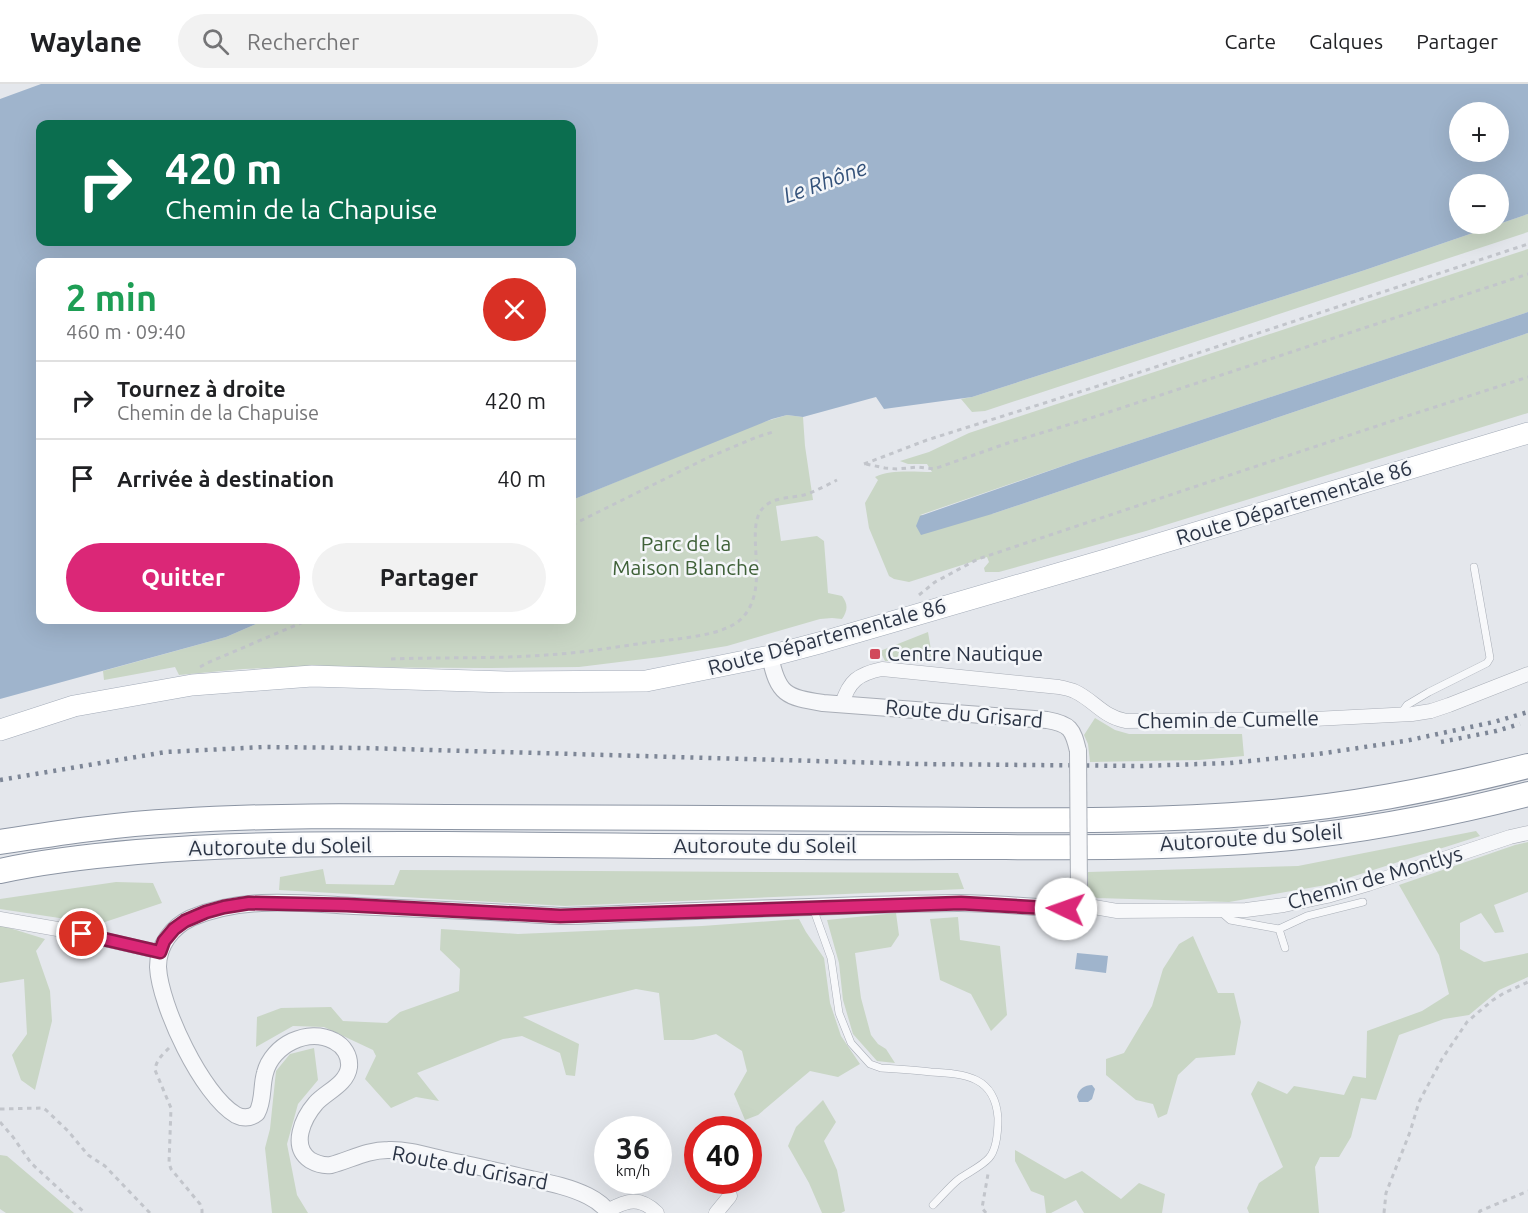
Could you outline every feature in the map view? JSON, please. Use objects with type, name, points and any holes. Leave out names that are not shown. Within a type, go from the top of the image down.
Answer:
[{"type":"highway","name":"Autoroute du Soleil","points":[[0,842],[86,829],[239,818],[1046,819],[1238,815],[1394,796],[1456,784],[1528,766]]},
{"type":"highway","name":"Autoroute du Soleil","points":[[0,871],[87,856],[243,845],[1169,846],[1262,840],[1373,827],[1464,810],[1528,794]]},
{"type":"main road","name":"Route Départementale 86","points":[[0,730],[74,706],[192,685],[312,676],[506,682],[646,681],[770,656],[867,629],[1528,433]]},
{"type":"street","name":"Route du Grisard","points":[[770,656],[778,685],[788,694],[805,700],[1047,720],[1068,727],[1074,735],[1078,751],[1078,899]]},
{"type":"street","name":"Chemin de Cumelle","points":[[842,704],[849,685],[858,677],[882,669],[1059,687],[1085,698],[1115,720],[1126,722],[1314,719],[1400,715],[1431,711],[1528,674]]},
{"type":"street","name":"Chemin de Montlys","points":[[1078,899],[1117,911],[1246,910],[1284,905],[1328,896],[1528,833]]},
{"type":"street","points":[[0,919],[63,930],[160,952],[164,941],[185,921],[206,912],[249,903],[560,916],[961,903],[1066,909],[1078,899]]},
{"type":"street","name":"Route du Grisard","points":[[160,952],[158,967],[164,996],[180,1039],[200,1075],[219,1101],[234,1114],[248,1118],[257,1113],[260,1108],[265,1073],[272,1059],[283,1047],[298,1038],[315,1037],[332,1040],[342,1047],[348,1057],[347,1073],[342,1081],[316,1102],[301,1131],[299,1142],[307,1158],[322,1166],[375,1150],[406,1151],[570,1189],[589,1196],[608,1212]]},
{"type":"street","points":[[716,1213],[730,1196]]},
{"type":"street","points":[[608,1212],[620,1204],[633,1206],[641,1202],[650,1206],[657,1213]]},
{"type":"lane","points":[[1400,715],[1407,705],[1487,663],[1490,658],[1474,567]]},
{"type":"lane","points":[[1218,910],[1230,920],[1279,929],[1307,916],[1363,902]]},
{"type":"lane","points":[[812,907],[831,958],[839,1013],[851,1043],[870,1064],[881,1068],[970,1076],[981,1082],[991,1094],[997,1111],[998,1127],[994,1149],[990,1157],[957,1181],[933,1205]]},
{"type":"lane","points":[[1279,929],[1285,948]]},
{"type":"path","points":[[1528,244],[927,440],[864,464],[885,468],[918,467],[934,470],[1008,443],[1094,417],[1528,274]]},
{"type":"path","points":[[918,596],[935,582],[978,559],[1528,376]]},
{"type":"path","points":[[576,523],[709,457],[776,431]]},
{"type":"path","points":[[381,660],[547,655],[699,636],[727,628],[742,619],[750,609],[755,597],[756,528],[761,511],[772,501],[812,492],[837,480]]},
{"type":"path","points":[[215,666],[199,668],[299,624]]},
{"type":"path","points":[[1384,1213],[1386,1193],[1419,1102],[1442,1059],[1467,1022],[1504,993],[1528,982]]},
{"type":"path","points":[[180,1039],[162,1056],[155,1070],[171,1108],[169,1163],[171,1169],[200,1204],[202,1213]]},
{"type":"path","points":[[0,1109],[43,1108],[46,1110],[88,1155],[105,1166],[150,1213]]},
{"type":"path","points":[[0,1122],[30,1163],[85,1213]]},
{"type":"path","points":[[986,1213],[982,1208],[990,1157]]},
{"type":"path","points":[[1479,1213],[1528,1191]]},
{"type":"green space","points":[[1528,214],[1528,232],[985,411],[972,412],[961,399],[1365,270],[1470,234],[1509,234],[1509,221]]},
{"type":"green space","points":[[1528,249],[1528,312],[920,515],[992,514],[1528,333],[1528,413],[1146,531],[999,572],[985,572],[984,568],[989,562],[987,557],[909,582],[889,576],[869,528],[865,503],[878,480],[875,477],[895,472],[932,472],[927,464],[908,464],[900,461],[929,452],[969,433]]},
{"type":"green space","name":"Parc de la Maison Blanche","points":[[787,415],[803,417],[813,500],[776,506],[781,541],[817,536],[824,541],[828,593],[842,596],[844,599],[846,607],[842,619],[820,619],[727,646],[579,667],[291,667],[179,675],[175,667],[104,680],[103,671],[226,637],[256,624],[576,624],[576,498],[757,424]]},
{"type":"green space","points":[[928,632],[933,662],[885,661],[880,651]]},
{"type":"green space","points":[[1095,718],[1115,730],[1129,734],[1242,734],[1244,756],[1199,760],[1090,762],[1088,744],[1084,735]]},
{"type":"green space","points":[[1476,831],[1480,836],[1326,885],[1229,902],[1097,898],[1088,893],[1088,872],[1298,866]]},
{"type":"green space","points":[[1528,842],[1528,892],[1494,905],[1504,932],[1495,933],[1481,913],[1460,923],[1460,949],[1484,962],[1528,953],[1528,977],[1499,990],[1469,1015],[1444,1019],[1399,1035],[1376,1100],[1361,1098],[1351,1137],[1339,1157],[1320,1157],[1315,1167],[1319,1213],[1249,1213],[1247,1208],[1259,1183],[1283,1167],[1251,1094],[1258,1081],[1287,1094],[1294,1086],[1344,1095],[1353,1076],[1366,1078],[1367,1031],[1422,1011],[1449,994],[1439,955],[1399,885]]},
{"type":"green space","points":[[323,869],[326,884],[394,885],[400,870],[958,873],[964,889],[565,906],[279,890],[280,877]]},
{"type":"green space","points":[[116,882],[153,883],[162,903],[99,924],[0,909],[0,899]]},
{"type":"green space","points":[[896,913],[899,935],[891,947],[855,953],[861,998],[871,1035],[878,1044],[886,1049],[895,1063],[877,1061],[853,1034],[843,1000],[839,963],[827,920]]},
{"type":"green space","points":[[958,917],[960,940],[1000,946],[1007,1015],[991,1031],[971,994],[940,980],[930,919]]},
{"type":"green space","points":[[799,919],[824,958],[830,1003],[841,1036],[860,1064],[838,1077],[810,1071],[758,1115],[743,1116],[734,1094],[747,1071],[742,1051],[716,1034],[693,1040],[664,1040],[659,993],[636,989],[523,1017],[579,1044],[575,1076],[566,1075],[560,1053],[522,1036],[503,1039],[417,1073],[439,1101],[416,1097],[391,1108],[365,1079],[376,1056],[373,1050],[324,1027],[293,1026],[256,1047],[257,1017],[281,1008],[331,1007],[343,1021],[387,1023],[400,1012],[459,991],[460,969],[440,950],[441,929],[518,934],[702,926]]},
{"type":"green space","points":[[0,925],[45,939],[36,951],[50,991],[52,1021],[35,1090],[21,1080],[12,1055],[27,1034],[24,979],[0,983]]},
{"type":"green space","points":[[1193,936],[1218,993],[1234,993],[1241,1022],[1235,1055],[1196,1058],[1178,1075],[1167,1114],[1158,1118],[1153,1104],[1136,1100],[1106,1075],[1106,1059],[1124,1053],[1152,1006],[1163,969],[1179,944]]},
{"type":"green space","points":[[314,1048],[318,1080],[298,1104],[287,1144],[297,1195],[308,1213],[272,1213],[265,1148],[270,1129],[276,1071],[290,1054]]},
{"type":"green space","points":[[823,1100],[836,1122],[824,1141],[837,1170],[845,1211],[841,1213],[822,1213],[809,1183],[788,1146],[796,1127]]},
{"type":"green space","points":[[1015,1150],[1065,1179],[1082,1171],[1121,1199],[1139,1183],[1165,1194],[1162,1213],[1084,1213],[1076,1200],[1051,1213],[1046,1213],[1044,1196],[1031,1191],[1015,1161]]},
{"type":"green space","points":[[0,1155],[7,1156],[74,1213],[6,1213],[0,1209]]},
{"type":"water","name":"Le Rhône","points":[[41,84],[1528,84],[1528,214],[1509,221],[1509,174],[1449,174],[1449,234],[1470,234],[972,397],[884,409],[876,397],[803,417],[787,415],[772,419],[576,498],[576,258],[36,258],[36,624],[256,624],[226,637],[0,699],[0,99]]},
{"type":"water","points":[[1528,312],[1528,333],[992,514],[921,535],[916,526],[920,516],[1080,460]]},
{"type":"water","points":[[1077,953],[1108,956],[1106,973],[1075,969]]},
{"type":"water","points":[[1092,1085],[1095,1089],[1092,1099],[1088,1102],[1079,1102],[1077,1097],[1080,1090]]},
{"type":"railway","points":[[0,780],[166,752],[264,747],[919,764],[1141,766],[1230,763],[1318,754],[1405,741],[1494,722],[1528,712]]},
{"type":"railway","points":[[1441,742],[1520,724]]},
{"type":"place","name":"Centre Nautique","points":[[875,654]]},
{"type":"route","points":[[82,934],[160,952],[164,941],[185,921],[206,912],[249,903],[347,905],[560,916],[961,903],[1066,909]]}]
